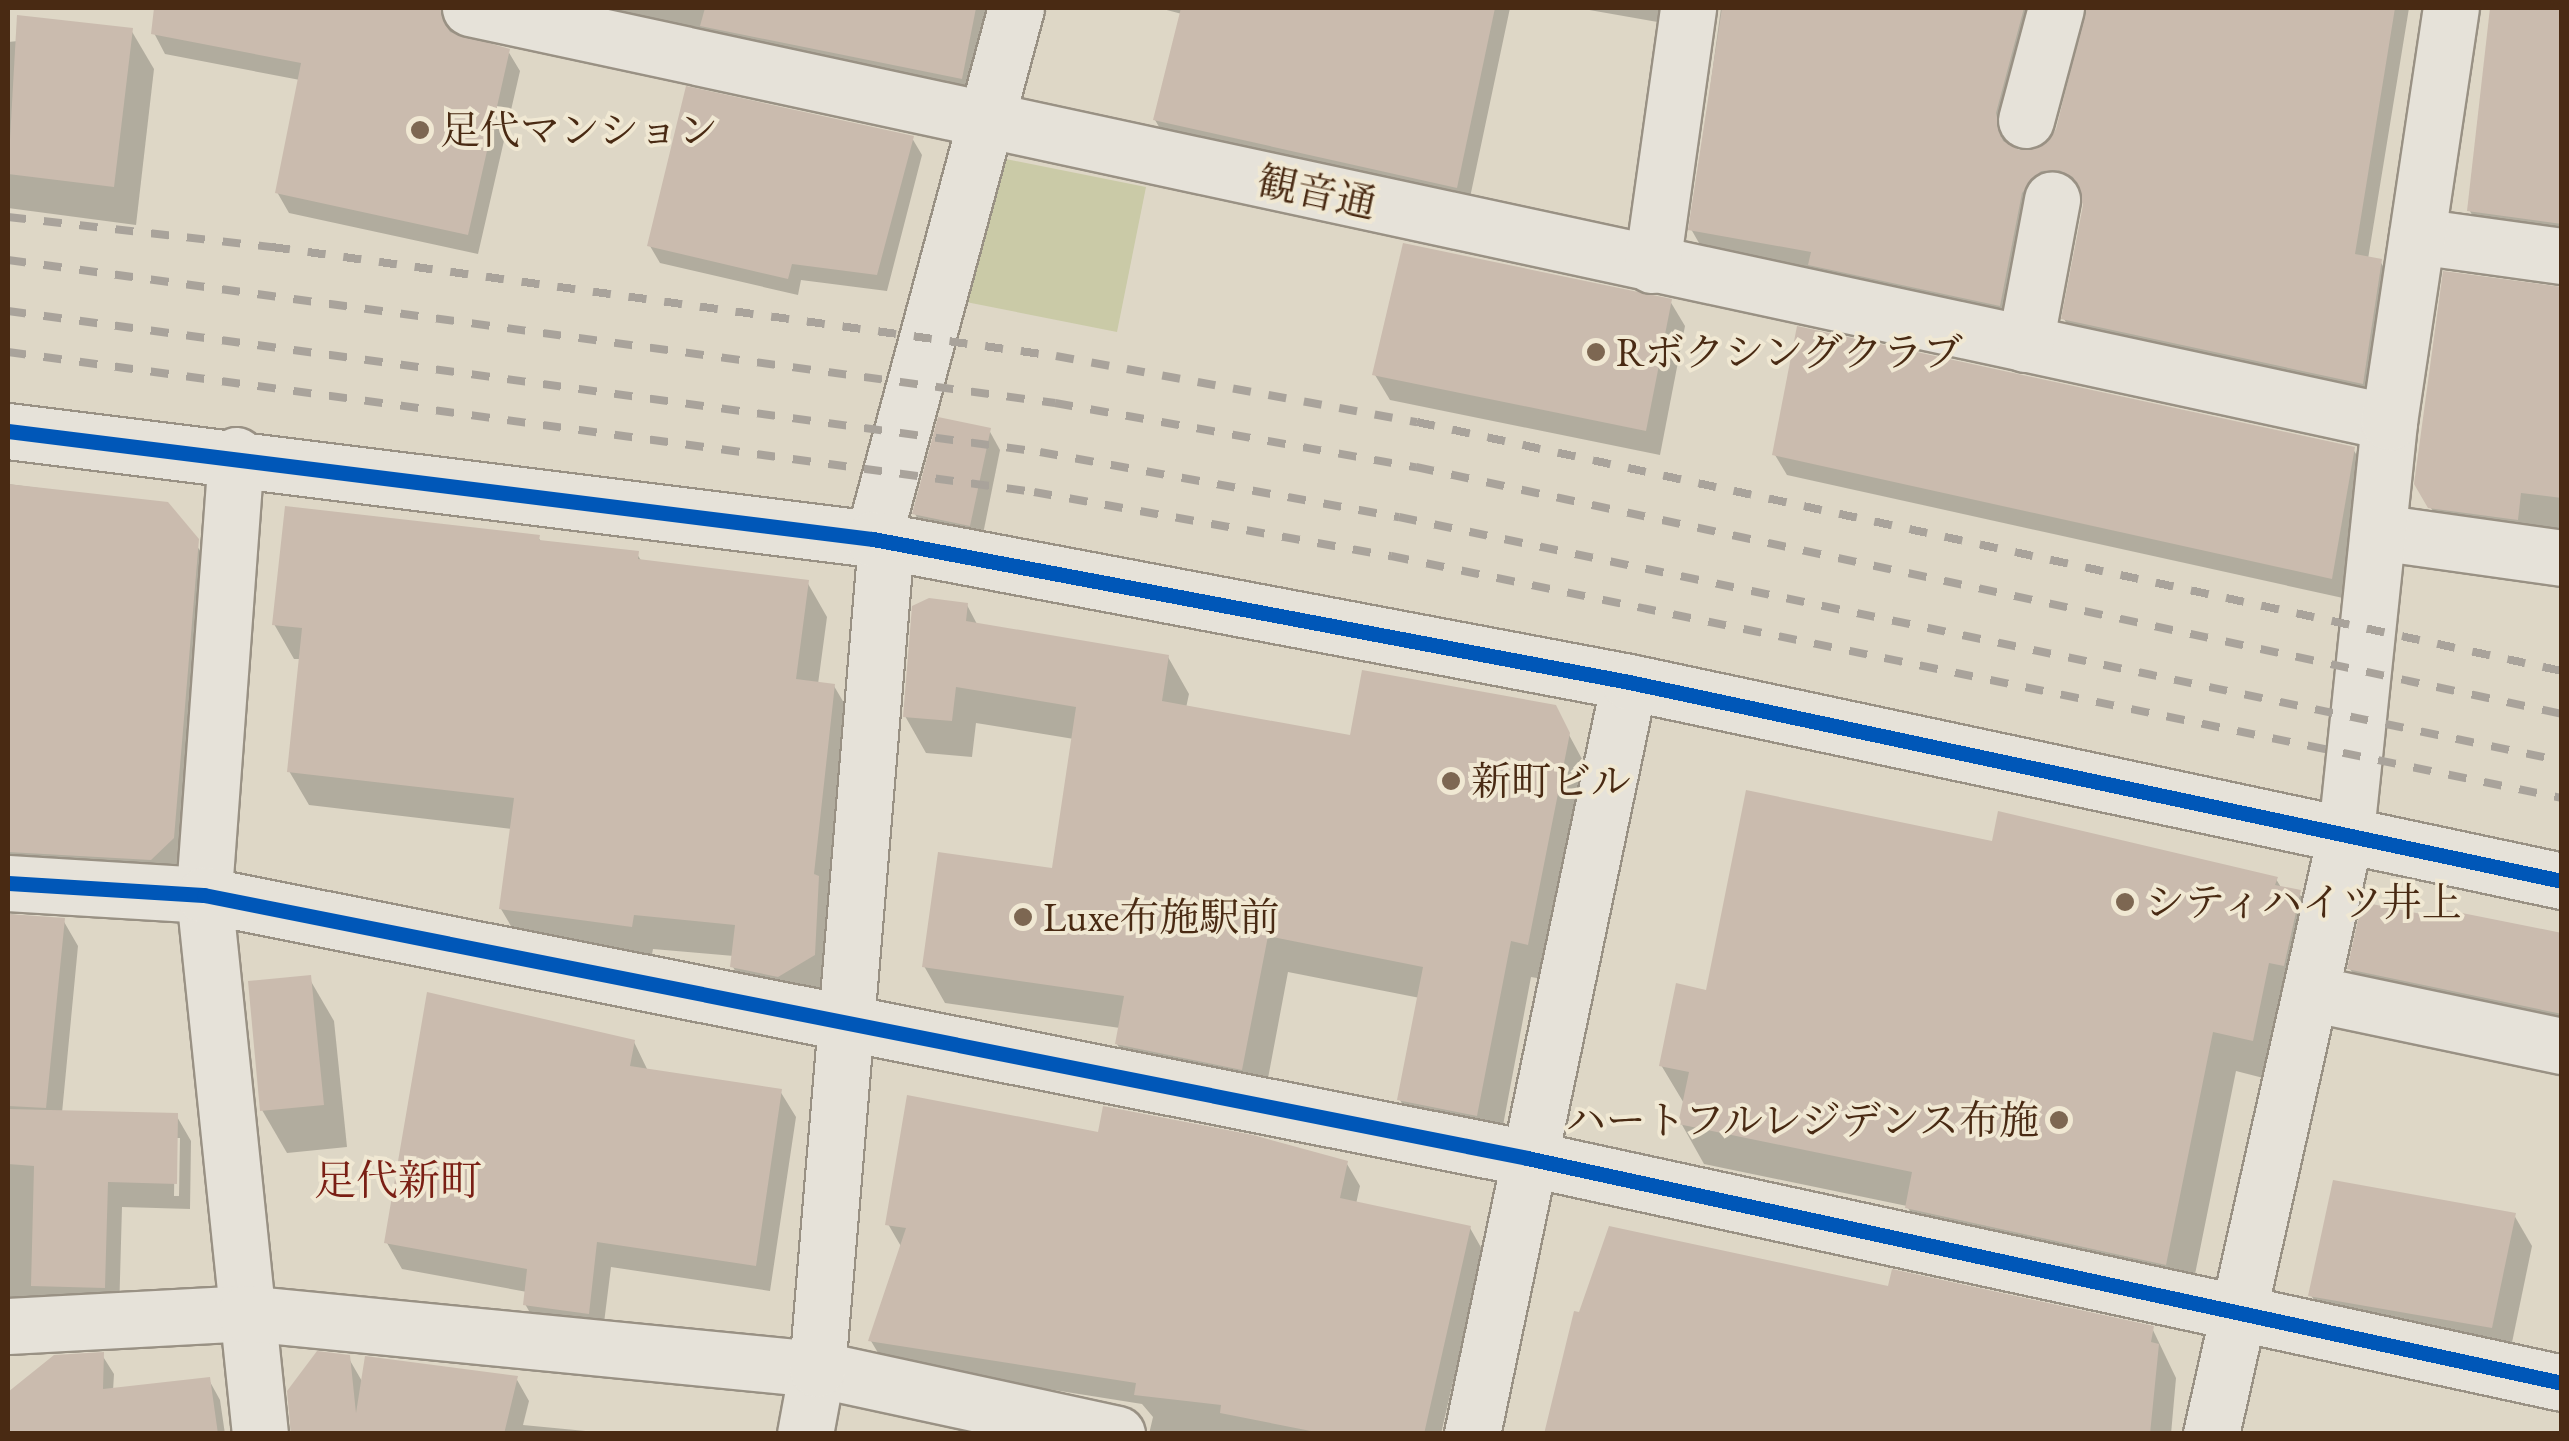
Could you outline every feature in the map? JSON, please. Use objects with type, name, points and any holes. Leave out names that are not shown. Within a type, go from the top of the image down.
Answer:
[{"type":"street","name":"観音通","points":[[470,8],[2389,422]]},
{"type":"street","points":[[805,1434],[818,1370],[880,540],[982,120],[1016,8]]},
{"type":"street","points":[[1652,265],[1688,8]]},
{"type":"street","points":[[2026,120],[2056,8]]},
{"type":"street","points":[[2210,1434],[2346,832],[2389,422],[2450,8]]},
{"type":"street","points":[[2024,344],[2052,200]]},
{"type":"street","points":[[2417,236],[2562,256]]},
{"type":"street","points":[[8,431],[236,455],[880,540],[1629,682],[2562,881]]},
{"type":"street","points":[[236,455],[204,895],[244,1313],[260,1434]]},
{"type":"street","points":[[2378,532],[2562,558]]},
{"type":"street","points":[[1472,1434],[1629,682]]},
{"type":"street","points":[[8,883],[204,895],[1527,1158],[2562,1383]]},
{"type":"street","points":[[2310,992],[2562,1046]]},
{"type":"street","points":[[8,1326],[244,1313],[818,1370],[1118,1434]]},
{"type":"green space","points":[[996,157],[1146,187],[1117,332],[966,302]]},
{"type":"building","points":[[154,8],[440,8],[450,32],[510,49],[468,235],[275,193],[301,63],[151,34]]},
{"type":"building","points":[[705,8],[976,8],[962,79],[700,26]]},
{"type":"building","points":[[1181,8],[1495,8],[1457,188],[1153,120]]},
{"type":"building","points":[[1722,8],[2024,8],[1996,113],[2003,141],[2019,150],[2047,143],[2056,129],[2086,8],[2395,8],[2355,254],[2382,259],[2363,384],[2061,319],[2083,205],[2073,177],[2059,170],[2041,171],[2022,193],[2000,306],[1808,265],[1811,252],[1688,230]]},
{"type":"building","points":[[2490,8],[2562,8],[2562,224],[2467,211]]},
{"type":"building","points":[[17,15],[133,28],[114,187],[8,174]]},
{"type":"building","points":[[686,86],[914,136],[877,275],[792,264],[788,279],[647,246]]},
{"type":"building","points":[[1403,243],[1672,299],[1646,431],[1372,375]]},
{"type":"building","points":[[2443,271],[2562,287],[2562,498],[2521,493],[2518,520],[2428,508],[2414,484]]},
{"type":"building","points":[[1797,326],[2355,447],[2332,579],[1772,455]]},
{"type":"building","points":[[938,417],[991,428],[970,526],[912,514]]},
{"type":"building","points":[[8,484],[168,502],[199,539],[174,838],[151,860],[8,852]]},
{"type":"building","points":[[285,506],[540,535],[539,540],[639,551],[638,559],[809,580],[796,679],[835,684],[814,874],[819,876],[815,955],[778,977],[730,967],[735,925],[634,915],[632,927],[499,909],[514,798],[287,772],[302,628],[272,625]]},
{"type":"building","points":[[929,598],[968,603],[966,621],[1169,655],[1162,701],[1350,735],[1362,670],[1556,705],[1570,733],[1528,945],[1511,941],[1477,1116],[1397,1100],[1423,967],[1268,936],[1242,1070],[1115,1044],[1124,996],[922,967],[938,852],[1052,868],[1076,707],[956,687],[952,721],[903,717],[912,606]]},
{"type":"building","points":[[1746,790],[1992,841],[1998,811],[2278,877],[2275,885],[2301,890],[2284,966],[2269,963],[2253,1041],[2213,1032],[2166,1265],[1905,1208],[1912,1172],[1678,1124],[1689,1072],[1659,1066],[1676,983],[1706,990]]},
{"type":"building","points":[[2362,902],[2446,919],[2447,910],[2562,933],[2562,1014],[2347,969]]},
{"type":"building","points":[[8,914],[65,918],[46,1108],[8,1106]]},
{"type":"building","points":[[311,975],[324,1105],[260,1111],[248,981]]},
{"type":"building","points":[[427,992],[635,1040],[630,1066],[782,1089],[756,1266],[597,1242],[589,1314],[523,1305],[527,1269],[384,1243]]},
{"type":"building","points":[[907,1095],[1098,1132],[1103,1106],[1253,1135],[1348,1161],[1340,1198],[1471,1226],[1424,1434],[1326,1434],[1220,1413],[1221,1405],[1134,1395],[1136,1383],[868,1341],[906,1228],[885,1225]]},
{"type":"building","points":[[8,1109],[178,1113],[177,1184],[108,1182],[105,1288],[31,1286],[34,1166],[8,1164]]},
{"type":"building","points":[[2333,1180],[2516,1213],[2492,1328],[2308,1296]]},
{"type":"building","points":[[1609,1226],[1888,1286],[1892,1269],[2154,1326],[2151,1342],[2159,1344],[2150,1434],[1544,1434],[1574,1311],[1579,1312]]},
{"type":"building","points":[[317,1351],[350,1355],[356,1413],[365,1356],[518,1376],[504,1434],[291,1434],[287,1391]]},
{"type":"building","points":[[104,1352],[103,1389],[210,1377],[218,1434],[8,1434],[8,1392],[54,1355]]},
{"type":"railway","points":[[8,217],[272,247],[1056,356],[1417,422],[2562,671]]},
{"type":"railway","points":[[8,260],[1055,403],[1416,467],[2562,714]]},
{"type":"railway","points":[[8,311],[1040,452],[1399,517],[2562,761]]},
{"type":"railway","points":[[8,352],[1034,492],[1391,556],[2562,798]]},
{"type":"cycle path","points":[[8,431],[873,539],[1629,682],[2562,881]]},
{"type":"cycle path","points":[[8,883],[204,895],[1527,1158],[2562,1383]]},
{"type":"place","name":"足代マンション","points":[[420,130]]},
{"type":"place","name":"Rボクシングクラブ","points":[[1596,352]]},
{"type":"place","name":"新町ビル","points":[[1451,781]]},
{"type":"place","name":"シティハイツ井上","points":[[2125,902]]},
{"type":"place","name":"Luxe布施駅前","points":[[1023,917]]},
{"type":"place","name":"ハートフルレジデンス布施","points":[[2059,1120]]},
{"type":"district","name":"足代新町","points":[[398,1181]]}]
